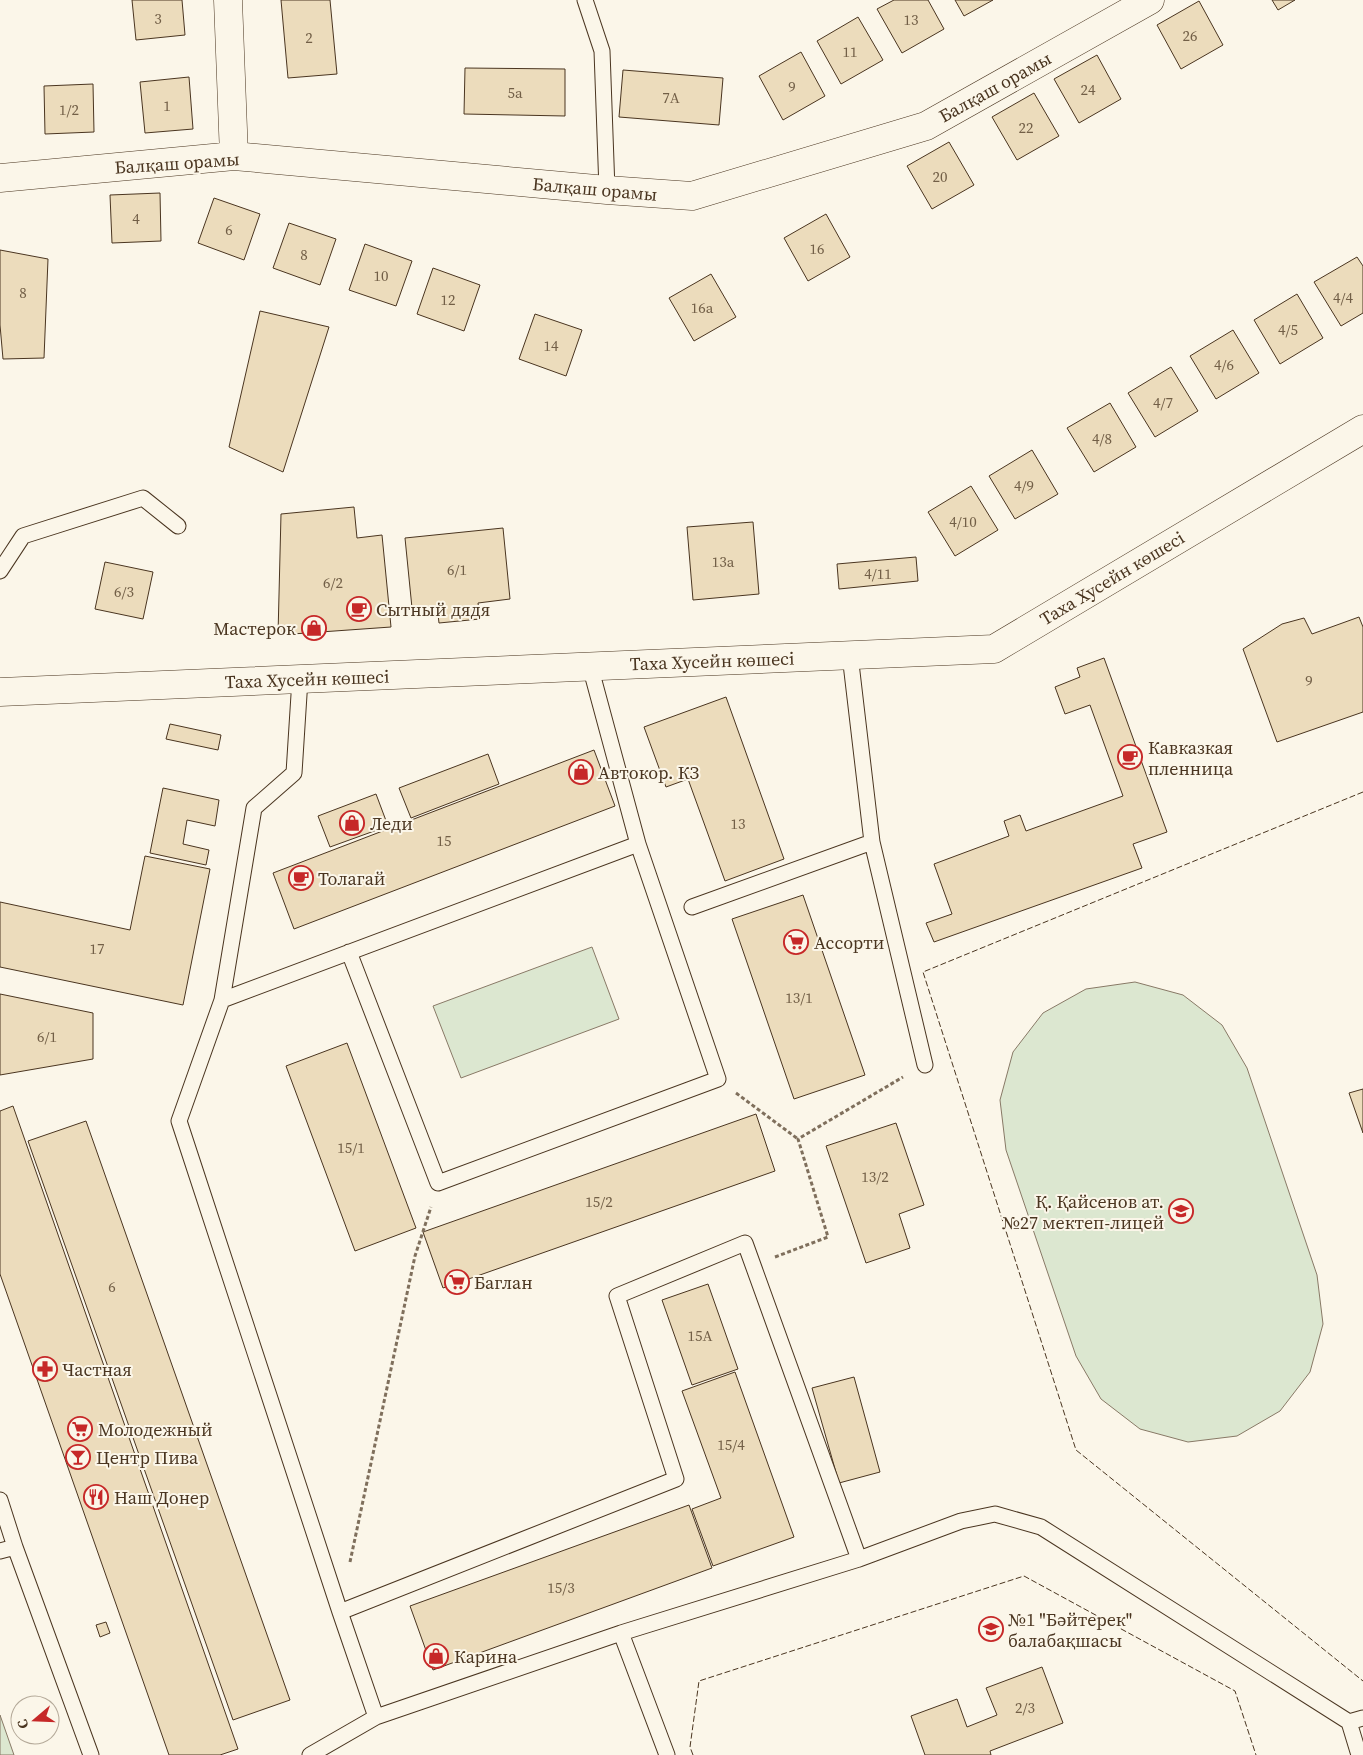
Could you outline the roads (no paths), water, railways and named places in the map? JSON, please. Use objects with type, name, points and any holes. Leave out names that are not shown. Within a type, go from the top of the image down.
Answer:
[{"type":"street","points":[[228,0],[234,156]]},
{"type":"street","name":"Балқаш орамы","points":[[0,178],[234,156],[692,196],[926,126],[1150,0]]},
{"type":"street","name":"Таха Хусейн көшесі","points":[[0,692],[994,649],[1363,429]]},
{"type":"lane","points":[[585,0],[602,51],[607,190]]},
{"type":"lane","points":[[0,571],[23,536],[143,498],[178,526]]},
{"type":"lane","points":[[850,655],[872,842],[925,1064]]},
{"type":"lane","points":[[349,952],[438,1183],[718,1079],[638,844],[590,666]]},
{"type":"lane","points":[[300,679],[294,773],[254,808],[222,1000],[179,1121],[376,1717]]},
{"type":"lane","points":[[692,907],[872,842]]},
{"type":"lane","points":[[222,1000],[638,844]]},
{"type":"lane","points":[[340,1612],[676,1478],[617,1296],[746,1244],[859,1559]]},
{"type":"lane","points":[[0,1500],[15,1547],[91,1755]]},
{"type":"lane","points":[[310,1755],[376,1717],[621,1634],[859,1559],[961,1521],[995,1514],[1041,1527],[1356,1720],[1359,1755]]},
{"type":"lane","points":[[0,1552],[15,1547]]},
{"type":"lane","points":[[621,1634],[667,1755]]},
{"type":"place","name":"Сытный дядя","points":[[359,609]]},
{"type":"place","name":"Мастерок","points":[[314,628]]},
{"type":"place","name":"Кавказкая пленница","points":[[1130,757]]},
{"type":"place","name":"Автокор. КЗ","points":[[581,772]]},
{"type":"place","name":"Леди","points":[[352,823]]},
{"type":"place","name":"Толагай","points":[[301,878]]},
{"type":"place","name":"Ассорти","points":[[796,942]]},
{"type":"place","name":"Қ. Қайсенов ат. №27 мектеп-лицей","points":[[1181,1211]]},
{"type":"place","name":"Баглан","points":[[457,1282]]},
{"type":"place","name":"Частная","points":[[45,1369]]},
{"type":"place","name":"Молодежный","points":[[80,1429]]},
{"type":"place","name":"Центр Пива","points":[[78,1457]]},
{"type":"place","name":"Наш Донер","points":[[96,1497]]},
{"type":"place","name":"№1 \"Бәйтерек\" балабақшасы","points":[[991,1629]]},
{"type":"place","name":"Карина","points":[[436,1656]]}]
